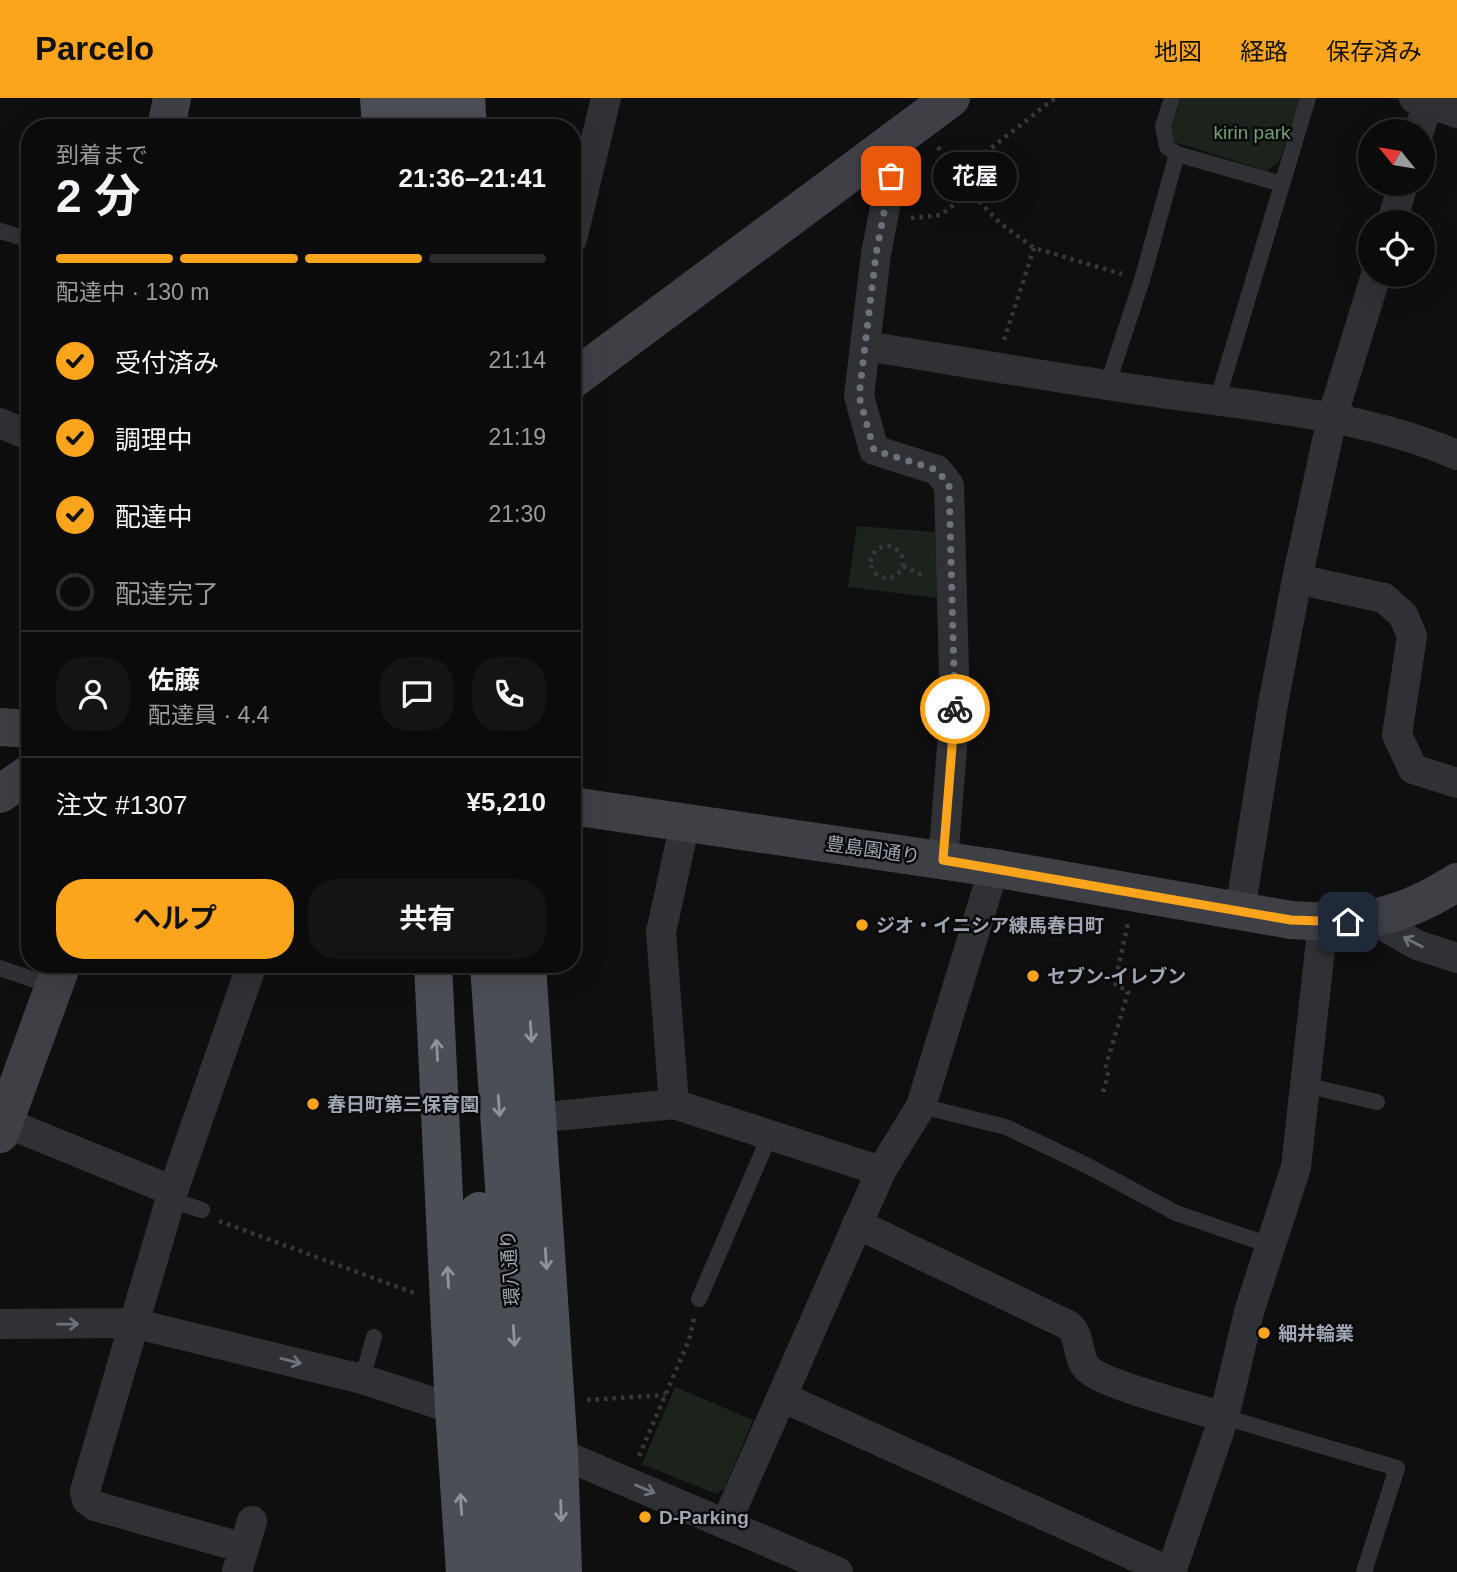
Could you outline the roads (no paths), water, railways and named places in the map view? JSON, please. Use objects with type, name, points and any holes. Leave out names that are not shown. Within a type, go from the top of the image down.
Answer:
[{"type":"main road","points":[[379,98],[380,119]]},
{"type":"main road","points":[[408,98],[409,119]]},
{"type":"main road","points":[[437,98],[438,119]]},
{"type":"main road","points":[[466,98],[467,119]]},
{"type":"main road","points":[[433,973],[454,1409],[465,1572]]},
{"type":"main road","name":"環八通り","points":[[467,973],[500,1572]]},
{"type":"main road","name":"環八通り","points":[[490,973],[530,1572]]},
{"type":"main road","points":[[528,973],[559,1453],[563,1572]]},
{"type":"street","points":[[168,119],[172,98]]},
{"type":"street","points":[[581,202],[606,98]]},
{"type":"street","points":[[1420,119],[1421,100],[1457,113]]},
{"type":"street","points":[[581,373],[933,114]]},
{"type":"street","points":[[881,150],[891,176],[876,254],[859,396],[874,450],[937,470],[949,485],[955,710],[943,860]]},
{"type":"street","points":[[1240,911],[1273,704],[1297,579],[1332,418],[1372,287]]},
{"type":"street","points":[[866,346],[1107,386],[1332,418],[1432,444],[1457,455]]},
{"type":"street","points":[[0,423],[21,432]]},
{"type":"street","points":[[1297,579],[1384,598],[1403,615],[1412,636],[1397,735],[1413,769],[1457,783]]},
{"type":"street","points":[[0,727],[21,728]]},
{"type":"street","points":[[0,794],[21,779]]},
{"type":"street","name":"豊島園通り","points":[[581,807],[943,860],[1291,920],[1323,922],[1372,919],[1430,900],[1457,882]]},
{"type":"street","points":[[674,1104],[661,932],[685,823]]},
{"type":"street","points":[[726,1523],[881,1171],[921,1106],[993,868]]},
{"type":"street","points":[[1372,919],[1417,945],[1457,958]]},
{"type":"street","points":[[782,1397],[1171,1572],[1224,1417],[1249,1312],[1296,1167],[1323,922]]},
{"type":"street","points":[[244,1547],[94,1506],[87,1500],[85,1491],[172,1195],[249,973]]},
{"type":"street","points":[[59,975],[19,1067],[2,1128],[172,1195]]},
{"type":"street","points":[[537,1118],[674,1104],[881,1171]]},
{"type":"street","points":[[857,1224],[1068,1325],[1075,1332],[1084,1364],[1091,1372],[1128,1388],[1224,1417]]},
{"type":"street","points":[[0,1324],[133,1323],[362,1379],[454,1409]]},
{"type":"street","points":[[559,1453],[838,1572]]},
{"type":"lane","points":[[1172,98],[1163,126],[1167,146],[1177,154],[1282,184]]},
{"type":"lane","points":[[1217,401],[1308,98]]},
{"type":"lane","points":[[1107,386],[1142,280],[1177,154]]},
{"type":"lane","points":[[0,231],[21,237]]},
{"type":"lane","points":[[0,968],[21,970]]},
{"type":"lane","points":[[1305,1085],[1377,1102]]},
{"type":"lane","points":[[921,1106],[1006,1127],[1086,1165],[1176,1213],[1272,1246]]},
{"type":"lane","points":[[699,1299],[770,1135]]},
{"type":"lane","points":[[172,1195],[202,1210]]},
{"type":"lane","points":[[362,1379],[374,1337]]},
{"type":"lane","points":[[1224,1417],[1397,1468],[1364,1572]]},
{"type":"place","name":"花屋","points":[[891,176]]},
{"type":"place","name":"ジオ・イニシア練馬春日町","points":[[862,925]]},
{"type":"place","name":"セブン-イレブン","points":[[1033,976]]},
{"type":"place","name":"春日町第三保育園","points":[[313,1104]]},
{"type":"place","name":"細井輪業","points":[[1264,1333]]},
{"type":"place","name":"D-Parking","points":[[645,1517]]},
{"type":"park label","name":"kirin park","points":[[1252,132]]}]
